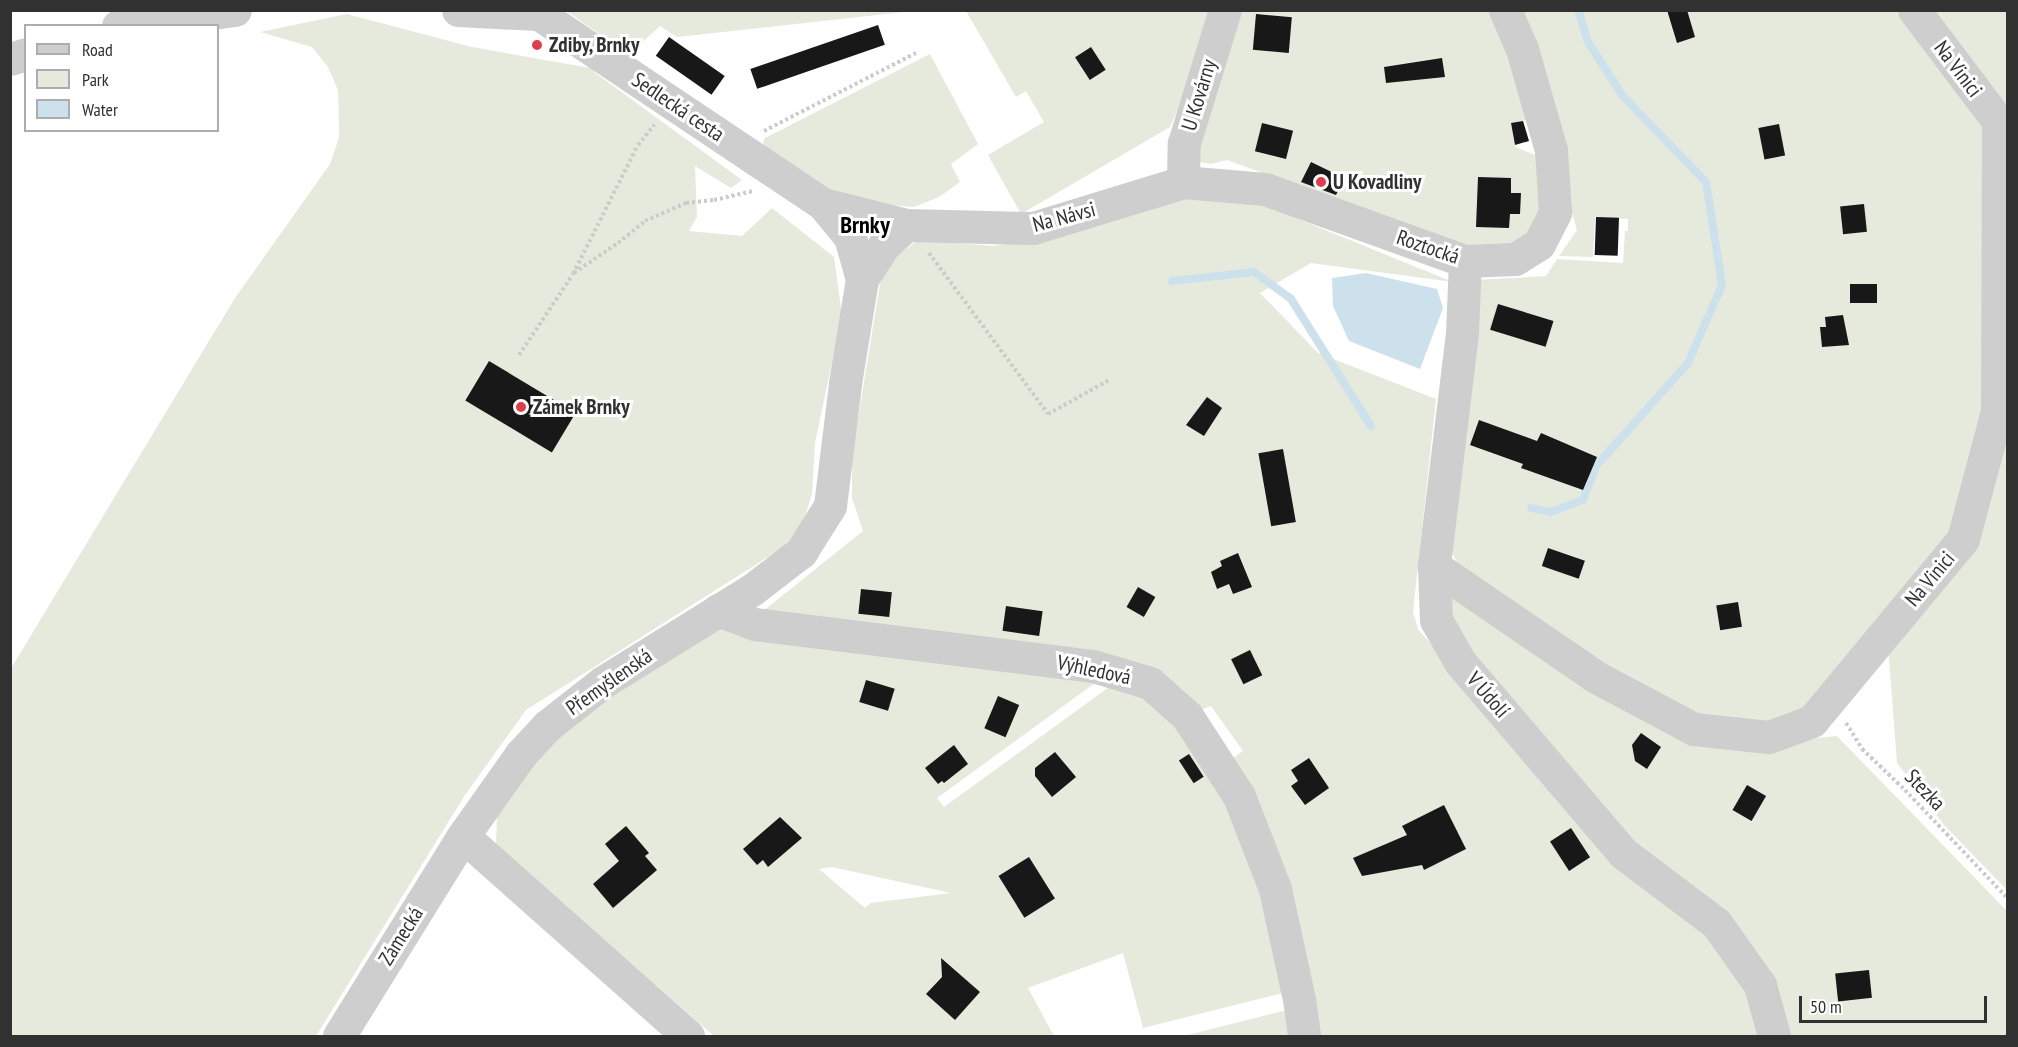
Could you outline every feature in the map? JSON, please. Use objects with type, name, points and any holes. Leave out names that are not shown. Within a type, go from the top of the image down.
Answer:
[{"type":"street","points":[[133,24],[235,10]]},
{"type":"street","points":[[458,10],[535,12]]},
{"type":"street","name":"U Kovárny","points":[[1183,182],[1184,143],[1225,10]]},
{"type":"street","name":"Roztocká","points":[[1183,182],[1265,189],[1464,261],[1515,259],[1539,244],[1555,212],[1551,150],[1522,49],[1505,10]]},
{"type":"street","name":"Na Vinici","points":[[1434,566],[1596,677],[1694,729],[1769,737],[1812,721],[1963,539],[1997,411],[1998,122],[1914,10]]},
{"type":"street","name":"Sedlecká cesta","points":[[535,12],[823,204]]},
{"type":"street","name":"Na Návsi","points":[[823,204],[906,225],[1033,228],[1183,182]]},
{"type":"street","points":[[823,204],[850,237],[862,279]]},
{"type":"street","points":[[862,279],[885,245],[906,225]]},
{"type":"street","name":"V Údolí","points":[[1464,261],[1462,333],[1434,566],[1436,620],[1460,662],[1623,853],[1716,923],[1760,984],[1774,1036]]},
{"type":"street","name":"Přemyšlenská","points":[[463,836],[521,753],[547,726],[603,682],[753,589],[801,552],[830,506],[845,383],[862,279]]},
{"type":"street","name":"Výhledová","points":[[718,610],[755,624],[1093,666],[1150,684],[1187,716],[1239,796],[1275,889],[1299,999],[1304,1036]]},
{"type":"street","points":[[463,836],[688,1036]]},
{"type":"street","name":"Zámecká","points":[[339,1036],[463,836]]},
{"type":"path","points":[[736,146],[918,52]]},
{"type":"path","points":[[519,355],[573,274],[638,144],[672,103]]},
{"type":"path","points":[[573,274],[618,243],[645,220],[686,203],[714,200],[790,182]]},
{"type":"path","points":[[906,225],[944,271],[1048,414],[1111,379]]},
{"type":"path","name":"Stezka","points":[[1834,695],[1843,719],[1862,749],[1905,790],[2007,899]]},
{"type":"green space","points":[[566,11],[913,11],[677,37],[660,26],[629,54]]},
{"type":"green space","points":[[966,11],[1217,11],[1197,66],[1170,127],[1021,214],[988,155],[1044,122],[1026,91],[1016,97]]},
{"type":"green space","points":[[1236,11],[1496,11],[1530,119],[1511,124],[1515,147],[1538,156],[1543,218],[1519,252],[1465,254],[1227,160],[1211,164],[1199,162],[1201,122]]},
{"type":"green space","points":[[1516,11],[1905,11],[1986,117],[1997,423],[1958,538],[1810,719],[1771,730],[1695,720],[1465,578],[1442,533],[1475,280],[1546,276],[1557,259],[1623,263],[1625,231],[1628,231],[1628,219],[1595,217],[1593,257],[1559,256],[1577,230]]},
{"type":"green space","points":[[1929,11],[2007,11],[2007,105]]},
{"type":"green space","points":[[347,14],[472,47],[596,69],[594,72],[742,180],[731,188],[695,166],[697,217],[689,231],[742,236],[772,208],[834,257],[842,315],[815,443],[812,494],[798,538],[526,710],[465,795],[316,1036],[11,1036],[10,670],[235,298],[330,164],[339,138],[339,125],[338,90],[328,67],[312,47],[260,32]]},
{"type":"green space","points":[[930,54],[978,144],[951,164],[960,182],[939,197],[914,207],[863,203],[832,196],[760,150],[765,138]]},
{"type":"green space","points":[[1222,188],[1453,282],[1311,263],[1260,293],[1318,353],[1436,399],[1413,612],[1418,629],[1521,747],[1746,971],[1768,1036],[1319,1036],[1230,760],[1243,751],[1211,706],[1197,711],[1184,695],[762,612],[863,531],[852,498],[852,455],[883,266],[918,240],[993,246],[1061,235]]},
{"type":"green space","points":[[2007,326],[2007,890],[1944,825],[1897,763],[1888,647],[1972,538]]},
{"type":"green space","points":[[1457,594],[1745,745],[1837,736],[2007,911],[2007,1036],[1783,1036],[1764,981],[1612,834],[1436,615]]},
{"type":"green space","points":[[742,618],[1099,680],[937,798],[944,807],[1116,682],[1165,707],[1230,800],[1266,900],[1287,992],[1143,1028],[1123,953],[1028,988],[1054,1036],[714,1036],[496,845],[497,816],[547,743],[627,675]],"holes":[[[832,867],[951,893],[870,903],[865,908],[819,869]]]},
{"type":"green space","points":[[1291,1009],[1295,1036],[1184,1036]]},
{"type":"water","points":[[1366,273],[1437,289],[1443,308],[1420,369],[1349,341],[1333,306],[1332,278]]},
{"type":"building","points":[[1667,10],[1687,10],[1695,37],[1677,43]]},
{"type":"building","points":[[1256,14],[1292,17],[1289,53],[1253,50]]},
{"type":"building","points":[[878,25],[885,45],[757,89],[750,69]]},
{"type":"building","points":[[669,37],[725,76],[712,95],[656,56]]},
{"type":"building","points":[[1091,47],[1106,70],[1090,80],[1075,57]]},
{"type":"building","points":[[1442,58],[1445,77],[1386,83],[1384,67]]},
{"type":"building","points":[[1523,121],[1529,141],[1515,145],[1511,123]]},
{"type":"building","points":[[1262,123],[1293,131],[1286,159],[1255,151]]},
{"type":"building","points":[[1779,124],[1785,155],[1764,159],[1758,128]]},
{"type":"building","points":[[1311,162],[1344,178],[1336,195],[1301,182]]},
{"type":"building","points":[[1478,177],[1511,178],[1511,193],[1521,193],[1520,214],[1510,214],[1509,228],[1476,227]]},
{"type":"building","points":[[1864,204],[1867,232],[1843,234],[1840,207]]},
{"type":"building","points":[[1596,217],[1619,218],[1618,256],[1595,255]]},
{"type":"building","points":[[1850,284],[1877,284],[1877,303],[1850,303]]},
{"type":"building","points":[[1498,304],[1553,321],[1546,347],[1490,330]]},
{"type":"building","points":[[1843,315],[1849,345],[1822,347],[1820,327],[1826,327],[1825,317]]},
{"type":"building","name":"Zámek Brnky","points":[[489,361],[576,413],[552,452],[465,400]]},
{"type":"building","points":[[1207,397],[1222,408],[1204,436],[1186,425]]},
{"type":"building","points":[[1479,420],[1537,441],[1541,433],[1597,457],[1583,490],[1521,468],[1523,464],[1470,445]]},
{"type":"building","points":[[1283,449],[1296,522],[1271,526],[1258,453]]},
{"type":"building","points":[[1548,548],[1585,561],[1579,579],[1542,566]]},
{"type":"building","points":[[1238,553],[1252,587],[1233,594],[1229,584],[1217,589],[1211,572],[1222,566],[1220,561]]},
{"type":"building","points":[[1138,587],[1155,597],[1144,617],[1126,607]]},
{"type":"building","points":[[861,589],[892,592],[889,617],[858,614]]},
{"type":"building","points":[[1738,602],[1742,627],[1720,630],[1716,605]]},
{"type":"building","points":[[1006,606],[1043,611],[1039,636],[1003,631]]},
{"type":"building","points":[[1250,650],[1262,675],[1243,684],[1231,659]]},
{"type":"building","points":[[866,680],[895,689],[888,711],[859,702]]},
{"type":"building","points":[[998,696],[1019,705],[1005,737],[984,728]]},
{"type":"building","points":[[1641,733],[1661,747],[1647,769],[1635,761],[1632,745]]},
{"type":"building","points":[[954,745],[968,764],[944,783],[942,781],[938,784],[925,768]]},
{"type":"building","points":[[1055,752],[1076,777],[1052,797],[1035,776],[1035,768]]},
{"type":"building","points":[[1189,754],[1204,777],[1194,783],[1179,761]]},
{"type":"building","points":[[1309,758],[1329,788],[1305,805],[1291,786],[1298,781],[1291,770]]},
{"type":"building","points":[[1747,785],[1766,796],[1752,821],[1732,810]]},
{"type":"building","points":[[1444,805],[1466,849],[1424,870],[1422,865],[1362,876],[1353,858],[1407,835],[1402,826]]},
{"type":"building","points":[[780,817],[802,838],[768,867],[763,860],[757,865],[743,849]]},
{"type":"building","points":[[626,826],[649,853],[645,856],[657,870],[613,908],[593,884],[619,861],[605,844]]},
{"type":"building","points":[[1571,828],[1590,857],[1569,871],[1550,842]]},
{"type":"building","points":[[1029,857],[1055,899],[1024,918],[998,876]]},
{"type":"building","points":[[941,958],[980,992],[955,1020],[926,994],[942,977]]},
{"type":"building","points":[[1869,970],[1872,998],[1838,1001],[1835,974]]},
{"type":"waterway","points":[[1531,508],[1551,512],[1583,500],[1596,466],[1688,363],[1722,285],[1706,182],[1622,95],[1588,42],[1578,10]]},
{"type":"waterway","points":[[1172,281],[1254,272],[1291,299],[1371,426]]},
{"type":"place","name":"Zdiby, Brnky","points":[[537,45]]},
{"type":"place","name":"U Kovadliny","points":[[1321,182]]},
{"type":"place","name":"Zámek Brnky","points":[[521,407]]},
{"type":"district","name":"Brnky","points":[[865,225]]}]
